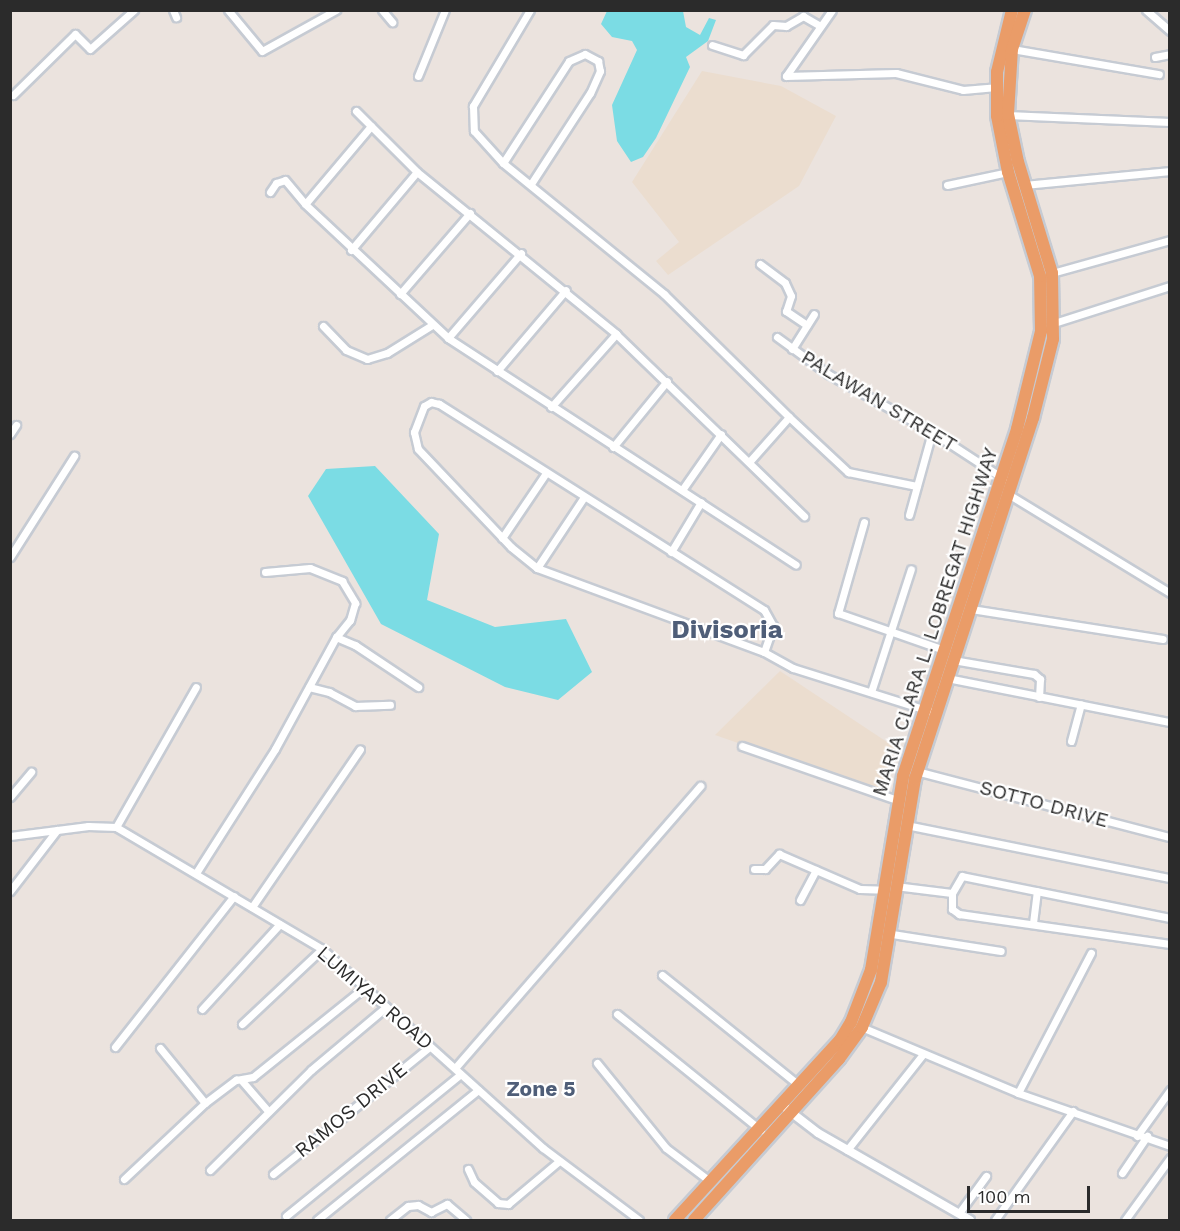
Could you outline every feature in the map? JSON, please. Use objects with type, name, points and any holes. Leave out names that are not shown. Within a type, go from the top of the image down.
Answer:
[{"type":"highway","name":"MARIA CLARA L. LOBREGAT HIGHWAY","points":[[675,1221],[761,1130],[787,1110],[800,1086],[857,1025],[871,970],[886,890],[897,800],[912,770],[930,711],[944,650],[1031,385],[1042,315],[1040,276],[1008,172],[1001,87],[1012,10]]},
{"type":"highway","name":"MARIA CLARA L. LOBREGAT HIGHWAY","points":[[1001,87],[1025,10]]},
{"type":"highway","name":"MARIA CLARA L. LOBREGAT HIGHWAY","points":[[930,711],[947,678],[971,609],[1050,361],[1054,323],[1052,273],[1003,115]]},
{"type":"highway","name":"MARIA CLARA L. LOBREGAT HIGHWAY","points":[[694,1221],[857,1025],[881,982],[892,934],[912,770]]},
{"type":"street","points":[[13,94],[75,34],[90,50],[134,10]]},
{"type":"street","points":[[228,10],[262,51],[336,10]]},
{"type":"street","points":[[382,10],[392,22]]},
{"type":"street","points":[[418,76],[445,10]]},
{"type":"street","points":[[530,10],[471,115],[479,140],[503,163],[664,294],[848,472],[917,486]]},
{"type":"street","points":[[832,10],[786,76],[896,73],[963,90],[1001,87]]},
{"type":"street","points":[[1146,10],[1170,31]]},
{"type":"street","points":[[712,45],[743,55],[773,25],[786,26],[803,16],[820,26]]},
{"type":"street","points":[[1012,48],[1159,74]]},
{"type":"street","points":[[503,163],[569,61],[585,54],[598,61],[600,71],[590,93],[531,184]]},
{"type":"street","points":[[1155,57],[1170,54]]},
{"type":"street","points":[[356,111],[417,172],[521,253],[616,334],[722,434],[804,516]]},
{"type":"street","points":[[1003,115],[1170,122]]},
{"type":"street","points":[[305,204],[371,126]]},
{"type":"street","points":[[1024,184],[1170,171]]},
{"type":"street","points":[[351,250],[417,172]]},
{"type":"street","points":[[947,185],[1008,172]]},
{"type":"street","points":[[270,192],[276,183],[285,180],[305,204],[351,250],[448,338],[796,565]]},
{"type":"street","points":[[400,294],[470,213]]},
{"type":"street","points":[[1052,273],[1170,240]]},
{"type":"street","points":[[448,338],[521,253]]},
{"type":"street","points":[[760,264],[785,283],[791,296],[786,311],[807,325]]},
{"type":"street","points":[[1054,323],[1170,286]]},
{"type":"street","points":[[497,371],[566,290]]},
{"type":"street","points":[[792,349],[814,314]]},
{"type":"street","points":[[323,326],[346,350],[367,359],[387,353],[432,325]]},
{"type":"street","points":[[551,407],[616,334]]},
{"type":"street","name":"PALAWAN STREET","points":[[777,337],[792,349],[932,432],[1000,476],[1010,489],[1170,592]]},
{"type":"street","points":[[613,447],[667,381]]},
{"type":"street","points":[[765,652],[773,626],[769,614],[439,404],[430,402],[424,406],[414,432],[418,449],[502,538],[537,568],[765,652],[793,668],[930,711]]},
{"type":"street","points":[[749,462],[789,417]]},
{"type":"street","points":[[10,434],[16,425]]},
{"type":"street","points":[[909,515],[932,432]]},
{"type":"street","points":[[682,490],[722,434]]},
{"type":"street","points":[[10,557],[74,456]]},
{"type":"street","points":[[502,538],[546,473]]},
{"type":"street","points":[[537,568],[584,497]]},
{"type":"street","points":[[671,552],[701,502]]},
{"type":"street","points":[[864,522],[838,613],[944,650]]},
{"type":"street","points":[[196,873],[309,687],[336,637],[351,620],[355,603],[342,581],[310,568],[265,572]]},
{"type":"street","points":[[871,692],[911,569]]},
{"type":"street","points":[[971,609],[1163,639]]},
{"type":"street","points":[[336,637],[355,645],[418,687]]},
{"type":"street","points":[[952,660],[1034,674],[1040,679],[1039,697]]},
{"type":"street","points":[[947,678],[1170,722]]},
{"type":"street","points":[[10,836],[57,830],[116,827],[196,687]]},
{"type":"street","points":[[309,687],[328,692],[355,706],[390,705]]},
{"type":"street","points":[[1071,741],[1081,704]]},
{"type":"street","points":[[742,746],[897,800]]},
{"type":"street","points":[[252,907],[360,749]]},
{"type":"street","name":"SOTTO DRIVE","points":[[912,770],[1170,837]]},
{"type":"street","points":[[10,797],[31,772]]},
{"type":"street","points":[[455,1068],[700,786]]},
{"type":"street","points":[[906,825],[1170,878]]},
{"type":"street","name":"LUMIYAP ROAD","points":[[116,827],[322,949],[559,1161],[639,1221]]},
{"type":"street","points":[[10,891],[57,830]]},
{"type":"street","points":[[754,869],[765,869],[779,854],[860,889],[886,890],[898,885],[952,893]]},
{"type":"street","points":[[800,900],[816,870]]},
{"type":"street","points":[[1170,918],[962,876],[952,893],[952,909],[959,914],[1170,944]]},
{"type":"street","points":[[1033,923],[1037,891]]},
{"type":"street","points":[[115,1047],[234,896]]},
{"type":"street","points":[[202,1009],[280,924]]},
{"type":"street","points":[[892,934],[1001,951]]},
{"type":"street","points":[[242,1024],[322,949]]},
{"type":"street","points":[[1018,1093],[1091,953]]},
{"type":"street","points":[[662,975],[800,1086]]},
{"type":"street","points":[[124,1179],[205,1103],[236,1080],[242,1081],[253,1077],[365,987]]},
{"type":"street","points":[[210,1170],[268,1111],[386,1007]]},
{"type":"street","points":[[618,1014],[761,1130]]},
{"type":"street","points":[[857,1025],[1018,1093],[1137,1136],[1147,1136],[1170,1146]]},
{"type":"street","name":"RAMOS DRIVE","points":[[273,1174],[429,1047]]},
{"type":"street","points":[[160,1048],[205,1103]]},
{"type":"street","points":[[847,1150],[923,1054]]},
{"type":"street","points":[[597,1063],[666,1148],[711,1182]]},
{"type":"street","points":[[286,1216],[461,1074]]},
{"type":"street","points":[[242,1081],[268,1111]]},
{"type":"street","points":[[317,1221],[478,1090]]},
{"type":"street","points":[[1137,1136],[1170,1090]]},
{"type":"street","points":[[787,1110],[847,1150],[970,1221]]},
{"type":"street","points":[[995,1221],[1073,1111]]},
{"type":"street","points":[[1122,1173],[1147,1136]]},
{"type":"street","points":[[1125,1221],[1170,1158]]},
{"type":"street","points":[[468,1169],[474,1182],[498,1203],[508,1204],[559,1161]]},
{"type":"street","points":[[959,1213],[986,1176]]},
{"type":"street","points":[[390,1221],[408,1206],[418,1205],[434,1212],[447,1204],[466,1221]]},
{"type":"shaded area","points":[[702,71],[781,86],[836,116],[799,186],[668,275],[656,261],[679,242],[632,182]]},
{"type":"shaded area","points":[[780,671],[896,748],[882,793],[715,735]]},
{"type":"water","points":[[607,11],[683,11],[686,27],[700,35],[709,18],[716,20],[708,41],[686,57],[690,67],[656,138],[643,157],[631,162],[617,141],[612,105],[637,50],[632,41],[612,37],[601,24]]},
{"type":"water","points":[[375,466],[439,534],[427,600],[495,627],[566,619],[592,672],[558,700],[505,687],[381,624],[308,496],[326,469]]},
{"type":"district","name":"Divisoria","points":[[727,630]]},
{"type":"district","name":"Zone 5","points":[[541,1089]]}]
